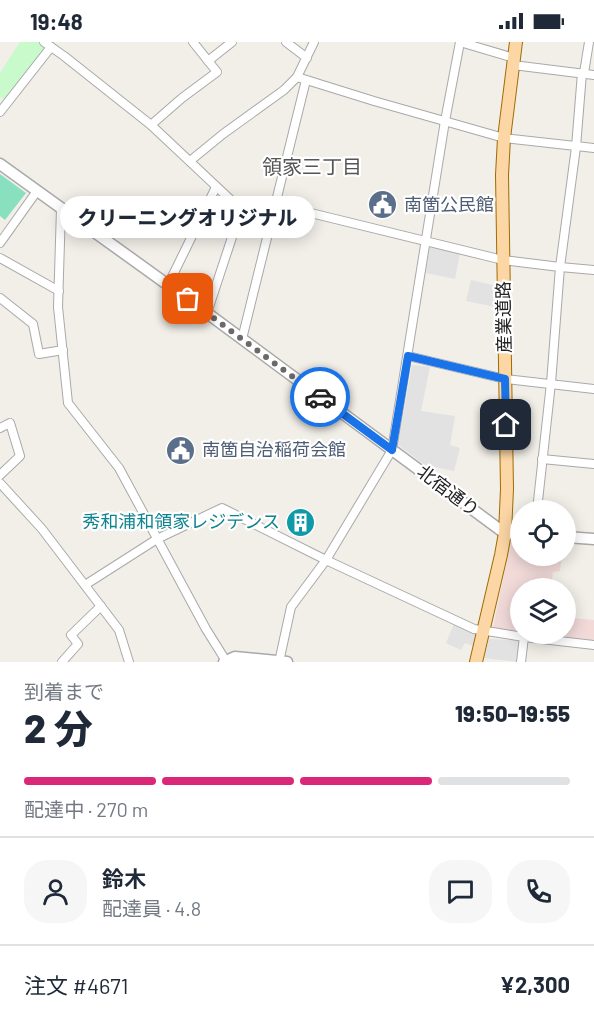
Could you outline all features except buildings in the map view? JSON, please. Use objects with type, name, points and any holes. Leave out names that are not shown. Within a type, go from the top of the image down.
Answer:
[{"type":"main road","name":"産業道路","points":[[476,662],[498,575],[505,533],[507,489],[502,175],[504,138],[516,42]]},
{"type":"street","points":[[152,125],[182,98],[217,72],[193,42]]},
{"type":"street","points":[[208,61],[232,42]]},
{"type":"street","points":[[286,42],[307,57]]},
{"type":"street","points":[[242,339],[301,78],[314,42]]},
{"type":"street","points":[[62,209],[58,308],[68,404],[119,468],[225,661],[235,657],[282,662],[291,607],[326,560],[392,450],[445,121],[460,42],[514,62],[594,75]]},
{"type":"street","points":[[538,500],[551,383],[560,267],[583,73],[589,42]]},
{"type":"street","points":[[0,111],[47,44],[152,125],[267,234]]},
{"type":"street","points":[[301,78],[504,138],[594,148]]},
{"type":"street","points":[[190,161],[223,134],[301,78]]},
{"type":"street","name":"北宿通り","points":[[0,164],[207,313],[505,533]]},
{"type":"street","points":[[168,285],[216,187]]},
{"type":"street","points":[[0,243],[37,191]]},
{"type":"street","points":[[274,204],[503,260],[594,270]]},
{"type":"street","points":[[207,313],[241,210]]},
{"type":"street","points":[[0,258],[59,291]]},
{"type":"street","points":[[0,298],[33,324],[39,354],[63,350]]},
{"type":"street","points":[[408,356],[505,379],[594,389]]},
{"type":"street","points":[[0,428],[10,423],[20,456],[0,475]]},
{"type":"street","points":[[542,459],[594,464]]},
{"type":"street","points":[[1,484],[42,529],[119,630],[129,662]]},
{"type":"street","points":[[85,585],[157,539],[222,508],[326,560],[474,629],[510,636]]},
{"type":"street","points":[[505,533],[510,533]]},
{"type":"street","points":[[576,538],[594,539]]},
{"type":"street","points":[[62,662],[78,644],[71,635],[101,606]]},
{"type":"street","points":[[576,643],[594,645]]},
{"type":"street","points":[[521,662],[523,644]]},
{"type":"shaded area","points":[[429,248],[460,253],[455,279],[426,273]]},
{"type":"shaded area","points":[[471,280],[496,286],[496,307],[466,301]]},
{"type":"shaded area","points":[[412,365],[430,367],[421,411],[455,416],[450,445],[460,448],[454,471],[425,465],[398,445]]},
{"type":"shaded area","points":[[510,547],[510,566],[561,566],[560,571],[553,572],[552,578],[510,578],[510,633],[492,631]]},
{"type":"shaded area","points":[[576,618],[594,620],[594,640],[591,642],[576,640]]},
{"type":"shaded area","points":[[454,624],[475,634],[473,646],[465,643],[461,650],[446,643]]},
{"type":"shaded area","points":[[489,639],[510,640],[510,644],[520,644],[518,662],[484,658]]},
{"type":"green space","points":[[20,42],[38,42],[46,48],[6,100],[0,97],[0,73]]},
{"type":"green space","points":[[0,174],[26,193],[5,220],[0,216]]},
{"type":"way so far","points":[[188,299],[320,397]]},
{"type":"place","name":"南箇公民館","points":[[383,205]]},
{"type":"place","name":"クリーニングオリジナル","points":[[188,299]]},
{"type":"place","name":"南箇自治稲荷会館","points":[[181,450]]},
{"type":"place","name":"秀和浦和領家レジデンス","points":[[301,522]]},
{"type":"district","name":"領家三丁目","points":[[312,167]]},
{"type":"route","points":[[320,397],[392,450],[408,356],[505,379],[506,425]]}]
